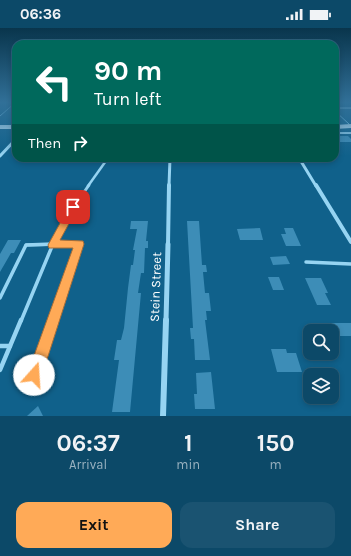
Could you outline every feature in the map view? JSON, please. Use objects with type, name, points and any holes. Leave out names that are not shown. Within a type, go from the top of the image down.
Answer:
[{"type":"street","points":[[339,126],[350,127]]},
{"type":"street","points":[[0,127],[12,127]]},
{"type":"street","points":[[0,156],[12,143]]},
{"type":"street","name":"Stein Street","points":[[163,416],[170,162]]},
{"type":"street","points":[[301,162],[351,242]]},
{"type":"lane","points":[[339,133],[351,133]]},
{"type":"lane","points":[[0,370],[53,245],[68,215],[105,162]]},
{"type":"lane","points":[[0,298],[26,245],[79,244],[29,390]]},
{"type":"lane","points":[[306,262],[351,264]]},
{"type":"lane","points":[[0,346],[10,346]]},
{"type":"building","points":[[339,136],[348,136],[351,139],[351,142],[339,142]]},
{"type":"building","points":[[131,221],[148,221],[146,241],[148,241],[148,248],[145,248],[144,273],[141,273],[138,293],[141,293],[130,412],[112,412],[119,360],[114,360],[117,340],[121,340],[124,328],[131,265],[133,265],[135,250],[133,250],[137,229],[130,229]]},
{"type":"building","points":[[187,221],[199,221],[202,265],[206,265],[207,272],[203,272],[205,293],[209,293],[211,311],[206,311],[207,320],[205,320],[210,360],[195,360],[194,339],[191,339],[190,328],[193,328]]},
{"type":"building","points":[[260,228],[263,240],[240,240],[237,229]]},
{"type":"building","points":[[284,228],[293,228],[301,246],[286,246],[281,234],[286,234]]},
{"type":"building","points":[[8,240],[21,240],[14,253],[11,253],[0,272],[0,254]]},
{"type":"building","points":[[286,256],[290,264],[273,265],[270,257]]},
{"type":"building","points":[[268,277],[279,277],[284,290],[273,290]]},
{"type":"building","points":[[305,278],[321,278],[328,293],[325,293],[331,305],[317,305]]},
{"type":"building","points":[[351,323],[351,336],[339,336],[339,324],[330,324]]},
{"type":"building","points":[[271,349],[286,349],[287,353],[296,353],[302,372],[277,372]]},
{"type":"building","points":[[211,372],[215,409],[195,409],[194,394],[197,394],[196,373]]},
{"type":"building","points":[[38,406],[43,416],[27,416]]},
{"type":"waterway","points":[[345,120],[349,124]]},
{"type":"route","points":[[34,375],[79,244],[53,245],[73,207]]}]
